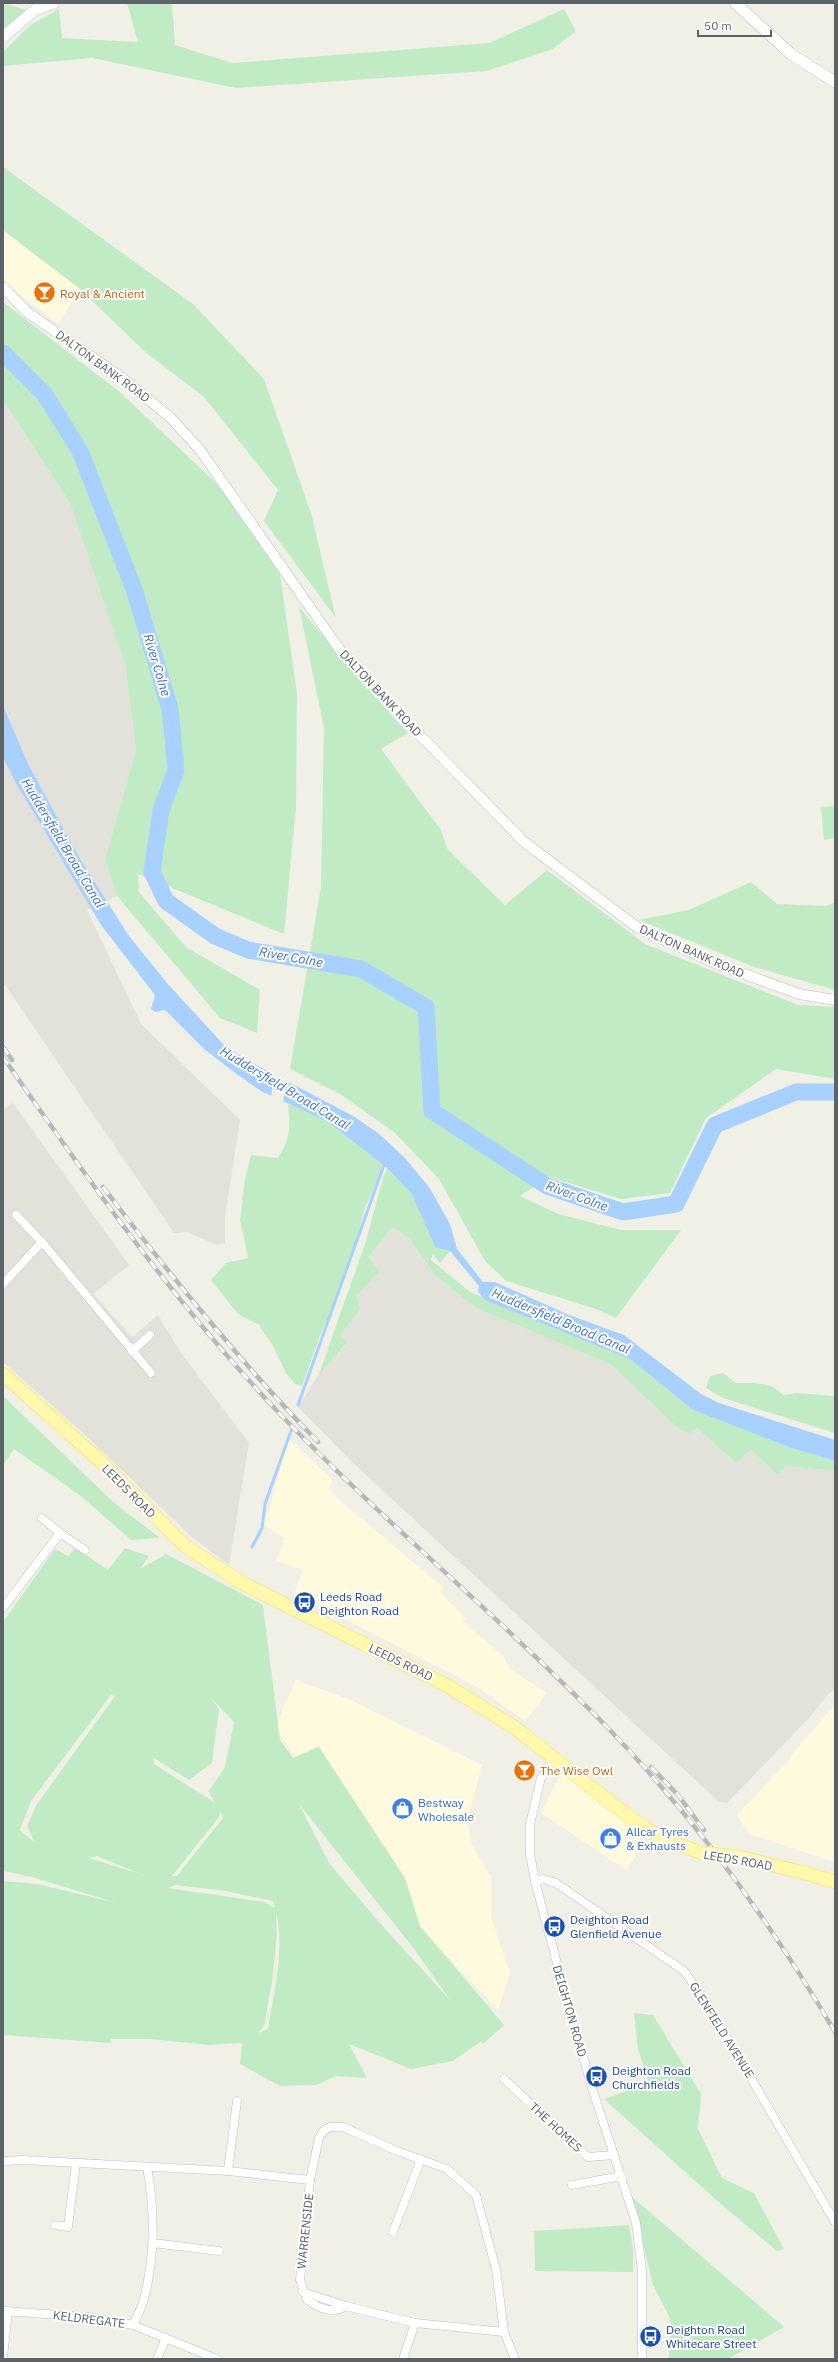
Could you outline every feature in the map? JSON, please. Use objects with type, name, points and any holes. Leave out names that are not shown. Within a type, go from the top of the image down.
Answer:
[{"type":"main road","points":[[3,37],[35,10],[54,3]]},
{"type":"main road","points":[[735,3],[791,54],[835,82]]},
{"type":"main road","name":"LEEDS ROAD","points":[[3,1374],[98,1459],[185,1546],[242,1583],[448,1686],[514,1727],[554,1759],[661,1838],[702,1853],[739,1857],[835,1882]]},
{"type":"street","name":"DALTON BANK ROAD","points":[[3,287],[27,312],[121,377],[171,418],[200,450],[340,650],[412,727],[523,841],[638,928],[724,967],[799,994],[835,1000]]},
{"type":"street","points":[[16,1215],[42,1242],[151,1373]]},
{"type":"street","points":[[3,1284],[42,1242]]},
{"type":"street","points":[[132,1352],[150,1335]]},
{"type":"street","points":[[42,1518],[85,1550]]},
{"type":"street","points":[[3,1608],[60,1532]]},
{"type":"street","name":"DEIGHTON ROAD","points":[[554,1759],[541,1778],[530,1824],[530,1854],[535,1881],[592,2091],[622,2176],[636,2223],[642,2270],[642,2359]]},
{"type":"street","name":"GLENFIELD AVENUE","points":[[535,1881],[543,1879],[556,1883],[684,1971],[707,2002],[835,2222]]},
{"type":"street","name":"THE HOMES","points":[[504,2079],[588,2157],[614,2155]]},
{"type":"street","points":[[228,2171],[237,2102]]},
{"type":"street","points":[[310,2180],[319,2138],[324,2130],[330,2127],[343,2127],[397,2151],[447,2169],[476,2195],[496,2269],[504,2332],[515,2359]]},
{"type":"street","points":[[394,2232],[421,2159]]},
{"type":"street","name":"WARRENSIDE","points":[[3,2161],[76,2163],[228,2171],[310,2180],[301,2273],[303,2292],[346,2306],[415,2323],[504,2332]]},
{"type":"street","points":[[55,2225],[68,2227],[76,2163]]},
{"type":"street","points":[[133,2325],[144,2300],[153,2243],[150,2184],[147,2167]]},
{"type":"street","points":[[572,2185],[622,2176]]},
{"type":"street","points":[[153,2243],[219,2251]]},
{"type":"street","points":[[3,2357],[5,2311]]},
{"type":"street","name":"KELDREGATE","points":[[5,2311],[88,2317],[133,2325],[217,2359]]},
{"type":"street","points":[[403,2359],[415,2323]]},
{"type":"street","points":[[157,2359],[166,2338]]},
{"type":"shaded area","points":[[3,231],[80,289],[58,324],[23,297],[3,279]]},
{"type":"shaded area","points":[[3,400],[70,503],[125,664],[136,750],[105,859],[117,896],[87,910],[141,1024],[240,1120],[225,1216],[225,1244],[217,1245],[187,1232],[174,1233],[3,982]]},
{"type":"shaded area","points":[[13,1103],[129,1265],[93,1294],[132,1337],[158,1315],[181,1353],[249,1443],[229,1565],[191,1536],[81,1431],[3,1362],[3,1110]]},
{"type":"shaded area","points":[[393,1227],[410,1239],[434,1274],[476,1308],[610,1364],[680,1430],[697,1428],[736,1463],[751,1450],[778,1475],[786,1466],[835,1471],[835,1689],[830,1692],[811,1716],[727,1803],[719,1802],[352,1462],[298,1407],[319,1374],[347,1344],[342,1337],[344,1330],[361,1309],[356,1296],[380,1271],[368,1257]]},
{"type":"shaded area","points":[[289,1439],[333,1481],[329,1489],[338,1499],[443,1587],[440,1592],[465,1618],[463,1622],[503,1656],[510,1669],[547,1693],[525,1721],[479,1688],[294,1593],[303,1570],[276,1561],[285,1538],[264,1525]]},
{"type":"shaded area","points":[[296,1680],[351,1700],[482,1765],[467,1821],[472,1845],[491,1877],[491,1917],[510,1973],[498,2010],[421,1929],[319,1745],[295,1757],[275,1727]]},
{"type":"shaded area","points":[[835,1705],[835,1862],[749,1834],[737,1815],[790,1759],[794,1751]]},
{"type":"shaded area","points":[[561,1772],[630,1825],[643,1846],[626,1870],[541,1813]]},
{"type":"green space","points":[[3,3],[26,10],[3,32]]},
{"type":"green space","points":[[127,3],[172,3],[175,45],[232,63],[489,43],[564,9],[576,31],[553,49],[487,71],[236,88],[92,58],[3,66],[4,51],[29,26],[59,9],[62,38],[138,42]]},
{"type":"green space","points":[[3,167],[193,304],[264,379],[311,513],[336,618],[264,521],[278,490],[204,397],[144,351],[80,289],[3,230]]},
{"type":"green space","points":[[3,302],[121,393],[220,487],[280,574],[297,693],[296,807],[284,934],[138,874],[139,892],[186,947],[260,990],[257,1033],[220,1018],[117,896],[105,859],[136,750],[125,664],[70,503],[3,400]]},
{"type":"green space","points":[[299,607],[356,676],[408,733],[381,749],[441,830],[448,850],[505,905],[547,870],[645,944],[798,1005],[835,1007],[835,1079],[776,1069],[706,1118],[670,1193],[621,1199],[549,1177],[520,1196],[558,1214],[621,1230],[681,1230],[616,1318],[596,1309],[506,1281],[485,1261],[439,1179],[394,1132],[340,1094],[290,1069],[321,887],[324,728]]},
{"type":"green space","points":[[835,806],[835,838],[824,840],[821,807]]},
{"type":"green space","points":[[751,882],[777,904],[826,906],[835,902],[835,990],[754,967],[639,920],[689,910]]},
{"type":"green space","points":[[288,1104],[328,1122],[382,1164],[377,1181],[364,1210],[358,1237],[335,1303],[322,1330],[302,1386],[295,1384],[286,1373],[274,1348],[259,1325],[238,1314],[211,1280],[226,1263],[248,1258],[240,1220],[245,1179],[251,1155],[278,1158],[289,1132]]},
{"type":"green space","points":[[387,1168],[412,1194],[444,1249],[450,1251],[440,1263],[433,1254],[431,1260],[470,1292],[630,1359],[693,1410],[791,1448],[835,1461],[835,1471],[786,1466],[778,1475],[751,1450],[736,1463],[697,1428],[690,1433],[680,1430],[610,1364],[476,1308],[434,1274],[410,1239],[393,1227],[368,1257],[380,1271],[356,1296],[361,1309],[344,1330],[342,1337],[347,1343],[319,1374],[366,1241]]},
{"type":"green space","points":[[723,1373],[736,1383],[755,1383],[767,1385],[778,1390],[783,1395],[797,1393],[835,1396],[835,1433],[723,1398],[706,1388],[710,1376]]},
{"type":"green space","points":[[3,1396],[113,1502],[160,1538],[131,1540],[81,1496],[14,1449],[3,1466]]},
{"type":"green space","points":[[76,1548],[108,1570],[125,1548],[149,1556],[140,1569],[166,1554],[263,1605],[280,1740],[293,1758],[319,1747],[405,1878],[420,1926],[504,2025],[483,2044],[481,2041],[453,2061],[411,2069],[349,2044],[367,2078],[336,2076],[316,2085],[280,2086],[240,2064],[242,2043],[209,2045],[149,2039],[111,2039],[111,2043],[3,2035],[3,1881],[37,1884],[117,1903],[32,1877],[3,1871],[3,1622],[55,1549],[68,1556]],"holes":[[[111,1695],[115,1696],[37,1804],[27,1826],[34,1842],[20,1830],[31,1801]],[[210,1697],[234,1722],[225,1767],[209,1791],[214,1802],[154,1764],[154,1758],[189,1780],[212,1763],[219,1709]],[[299,1804],[415,1950],[450,2000],[378,1921],[329,1863]],[[220,1812],[223,1818],[177,1876],[172,1876],[219,1817]],[[97,1856],[140,1874],[89,1858]],[[175,1885],[226,1891],[273,1901],[275,1908],[264,1902],[167,1888]],[[276,1912],[279,1941],[276,1985],[268,2029],[258,2033],[264,2026],[272,1982],[277,1933]]]},
{"type":"green space","points":[[634,2013],[653,2015],[701,2094],[698,2129],[722,2178],[754,2193],[784,2249],[777,2251],[722,2205],[604,2099],[649,2083],[638,2049]]},
{"type":"green space","points":[[632,2197],[784,2327],[728,2359],[669,2359],[670,2318],[653,2285]]},
{"type":"green space","points":[[629,2225],[633,2249],[633,2272],[535,2271],[534,2231]]},
{"type":"water","name":"Huddersfield Broad Canal","points":[[3,706],[29,766],[80,859],[129,936],[167,983],[223,1044],[247,1060],[353,1116],[378,1133],[404,1157],[429,1187],[450,1224],[457,1249],[483,1282],[495,1282],[569,1315],[624,1335],[701,1394],[719,1403],[835,1440],[835,1461],[791,1448],[693,1410],[630,1359],[485,1300],[478,1292],[479,1286],[450,1251],[435,1247],[412,1194],[387,1168],[328,1122],[261,1091],[238,1075],[205,1050],[165,1010],[155,1012],[151,1009],[155,995],[101,925],[17,785],[3,757]]},
{"type":"pier","points":[[274,1072],[286,1077],[283,1103],[271,1098]]},
{"type":"waterway","name":"River Colne","points":[[3,353],[45,395],[80,451],[135,592],[170,709],[176,770],[161,810],[152,872],[166,901],[215,936],[248,950],[361,969],[426,1007],[432,1111],[547,1186],[623,1212],[676,1204],[715,1125],[796,1092],[835,1092]]},
{"type":"waterway","points":[[298,1405],[385,1162]]},
{"type":"waterway","points":[[252,1547],[262,1528],[265,1504],[292,1428]]},
{"type":"railway","points":[[3,1047],[12,1060]]},
{"type":"railway","points":[[3,1057],[134,1241],[205,1330],[242,1372],[280,1414],[361,1494],[567,1687],[607,1727],[671,1798],[701,1835],[758,1912],[785,1951],[835,2032]]},
{"type":"railway","points":[[103,1187],[206,1318],[261,1381],[318,1442]]},
{"type":"railway","points":[[651,1767],[678,1795],[704,1830]]},
{"type":"place","name":"Royal & Ancient","points":[[44,293]]},
{"type":"place","name":"Leeds Road Deighton Road","points":[[304,1603]]},
{"type":"place","name":"The Wise Owl","points":[[525,1770]]},
{"type":"place","name":"Bestway Wholesale","points":[[402,1809]]},
{"type":"place","name":"Allcar Tyres & Exhausts","points":[[611,1838]]},
{"type":"place","name":"Deighton Road Glenfield Avenue","points":[[554,1926]]},
{"type":"place","name":"Deighton Road Churchfields","points":[[596,2077]]},
{"type":"place","name":"Deighton Road Whitecare Street","points":[[650,2336]]}]
